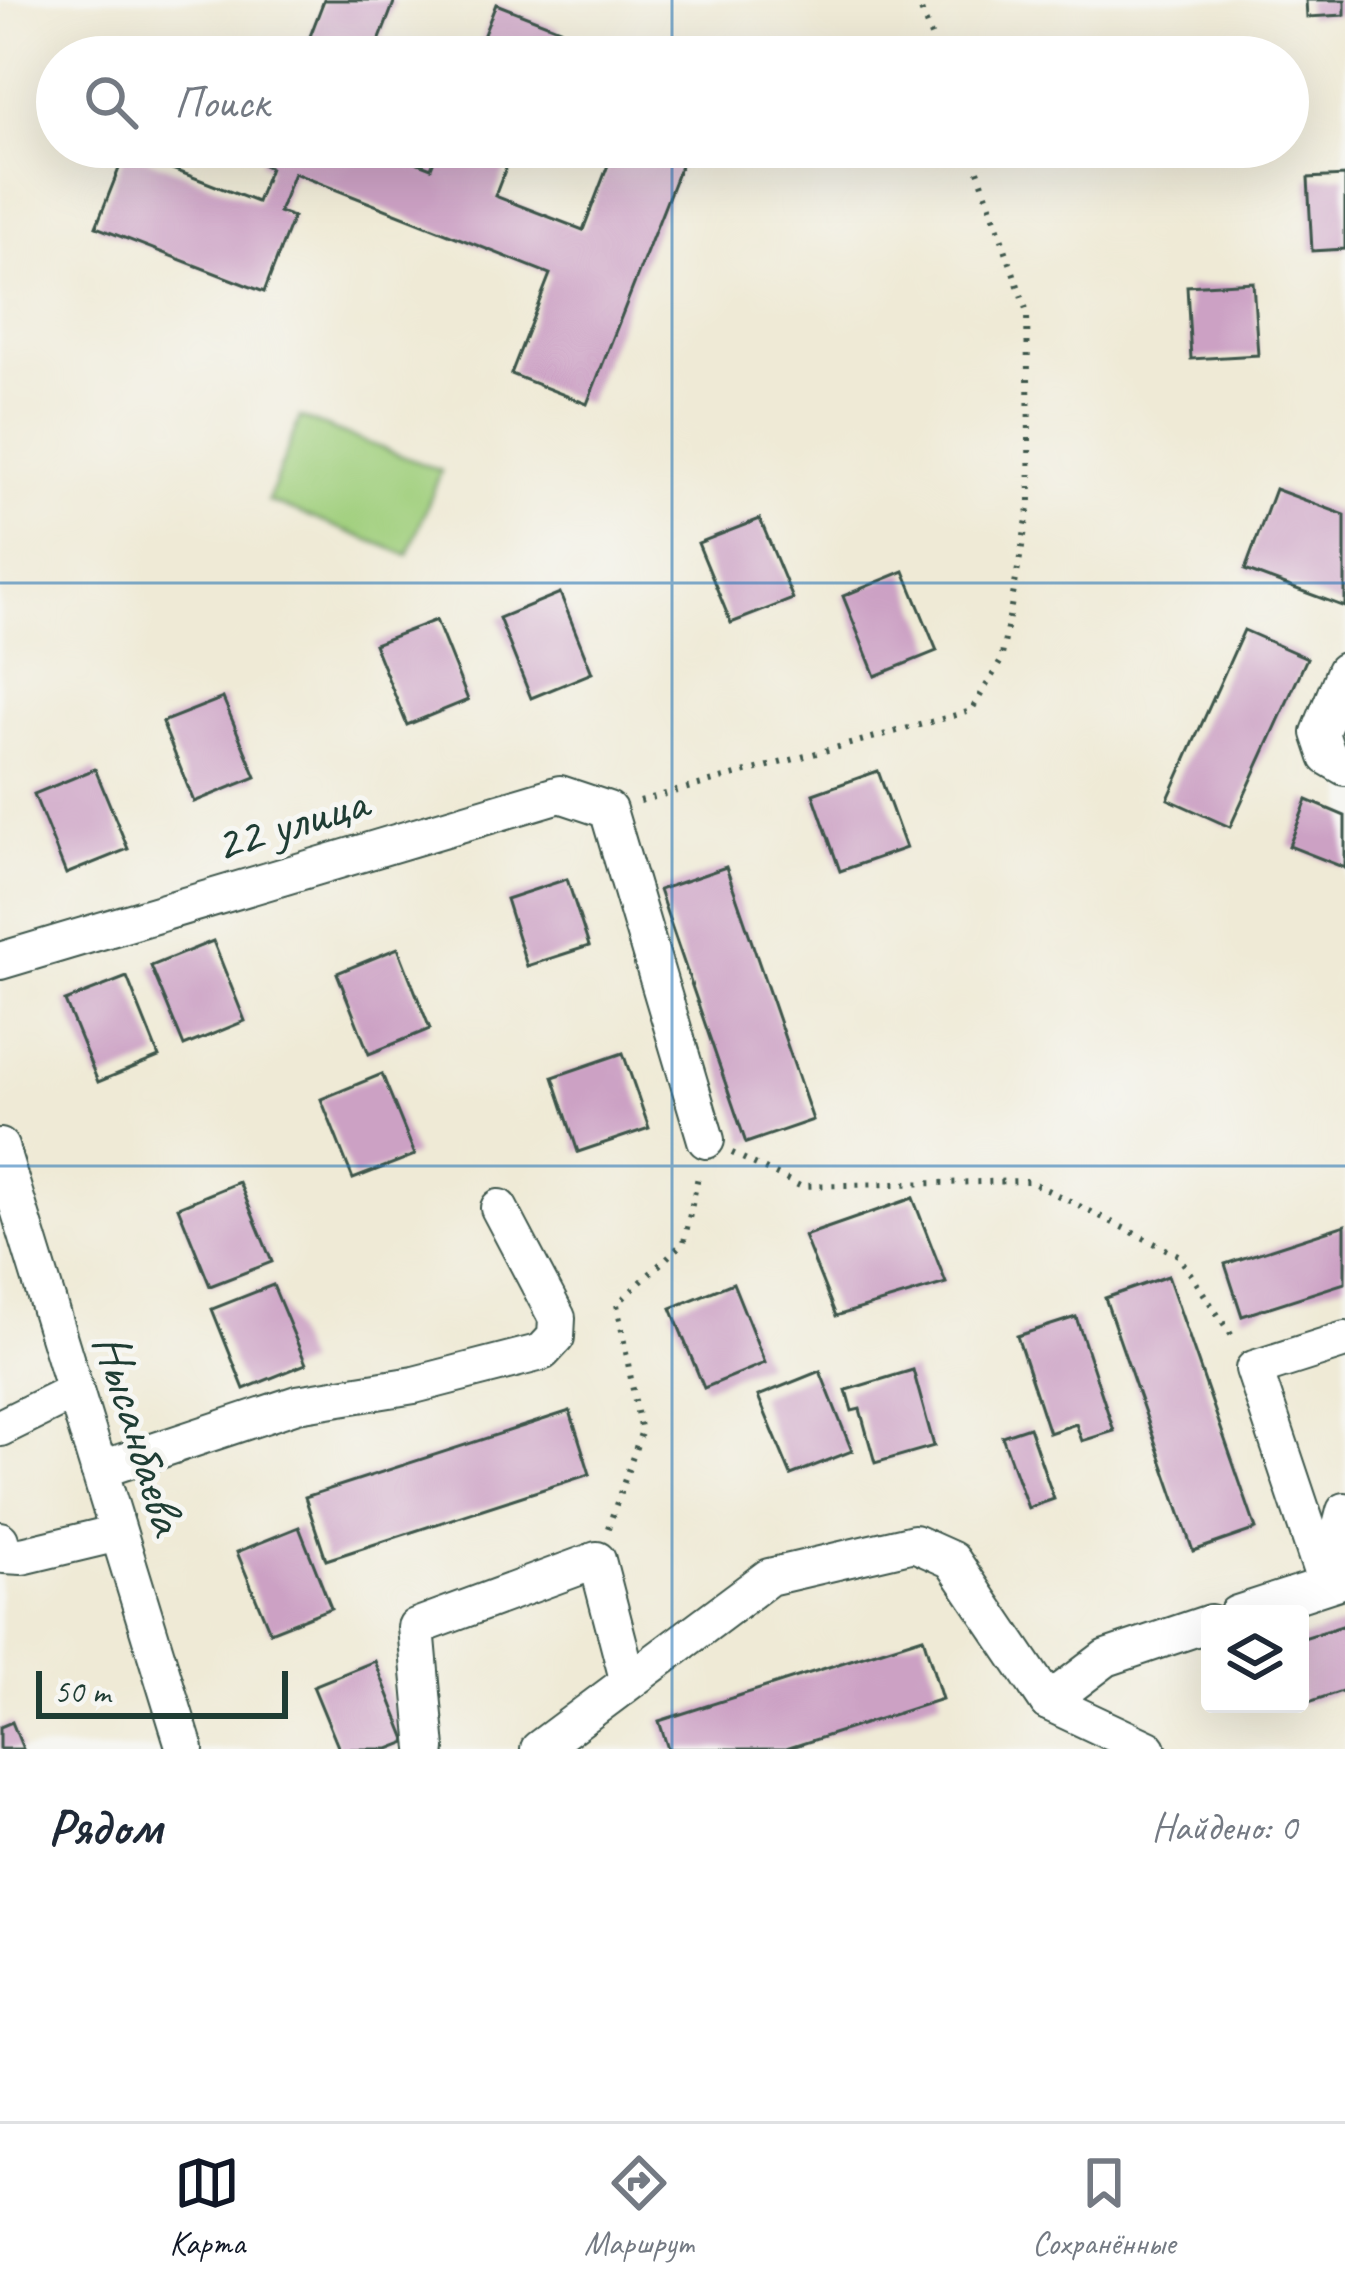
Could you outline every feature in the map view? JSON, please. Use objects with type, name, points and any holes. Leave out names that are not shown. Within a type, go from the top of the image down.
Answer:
[{"type":"street","points":[[1345,671],[1320,733],[1328,757],[1345,767]]},
{"type":"street","name":"22 улица","points":[[0,962],[560,794],[608,810]]},
{"type":"street","points":[[608,810],[706,1141]]},
{"type":"street","name":"Нысанбаева","points":[[0,1147],[185,1749]]},
{"type":"street","points":[[99,1470],[297,1404],[414,1385],[542,1352],[556,1337],[557,1318],[499,1208]]},
{"type":"street","points":[[1335,1582],[1254,1369],[1345,1340]]},
{"type":"street","points":[[0,1428],[75,1391]]},
{"type":"street","points":[[1335,1582],[1345,1510]]},
{"type":"street","points":[[0,1540],[4,1555],[22,1556],[118,1533]]},
{"type":"street","points":[[539,1749],[769,1577],[914,1543],[952,1560],[1048,1702],[1148,1749]]},
{"type":"street","points":[[427,1749],[416,1627],[597,1560],[628,1678]]},
{"type":"street","points":[[1265,1605],[1335,1582]]},
{"type":"street","points":[[1048,1702],[1106,1658],[1201,1626]]},
{"type":"path","points":[[916,0],[931,36]]},
{"type":"path","points":[[608,810],[971,711],[1001,661],[1030,503],[1027,312],[977,168]]},
{"type":"path","points":[[597,1560],[641,1433],[617,1304],[684,1242],[706,1141],[800,1186],[1029,1181],[1178,1255],[1254,1369]]},
{"type":"green space","points":[[300,417],[441,471],[408,555],[268,501]]},
{"type":"building","points":[[324,0],[395,0],[381,36],[310,36]]},
{"type":"building","points":[[1306,0],[1345,0],[1345,15],[1307,17]]},
{"type":"building","points":[[496,4],[560,29],[557,36],[483,36]]},
{"type":"building","points":[[119,168],[170,168],[257,202],[270,168],[506,168],[495,196],[583,230],[607,168],[680,168],[587,404],[511,374],[550,274],[294,173],[279,212],[293,217],[264,292],[96,227]]},
{"type":"building","points":[[1345,176],[1345,249],[1312,251],[1308,178]]},
{"type":"building","points":[[1253,282],[1258,355],[1191,359],[1187,286]]},
{"type":"building","points":[[1275,489],[1345,515],[1345,607],[1245,570]]},
{"type":"building","points":[[760,519],[793,599],[731,623],[698,543]]},
{"type":"building","points":[[904,571],[937,651],[875,676],[843,596]]},
{"type":"building","points":[[560,593],[592,673],[531,698],[499,618]]},
{"type":"building","points":[[436,620],[468,700],[407,725],[374,644]]},
{"type":"building","points":[[1244,630],[1307,658],[1230,827],[1168,799]]},
{"type":"building","points":[[223,698],[256,777],[194,802],[162,722]]},
{"type":"building","points":[[95,769],[128,849],[66,874],[34,794]]},
{"type":"building","points":[[878,771],[906,848],[840,871],[813,794]]},
{"type":"building","points":[[1307,800],[1345,816],[1345,868],[1289,846]]},
{"type":"building","points":[[726,867],[813,1120],[746,1143],[659,890]]},
{"type":"building","points":[[567,879],[589,946],[527,966],[506,899]]},
{"type":"building","points":[[213,941],[245,1021],[184,1046],[151,966]]},
{"type":"building","points":[[398,948],[430,1029],[369,1054],[337,973]]},
{"type":"building","points":[[127,977],[159,1057],[98,1082],[65,1001]]},
{"type":"building","points":[[623,1053],[649,1128],[578,1152],[553,1077]]},
{"type":"building","points":[[382,1074],[415,1155],[353,1179],[321,1099]]},
{"type":"building","points":[[239,1182],[272,1262],[210,1286],[178,1207]]},
{"type":"building","points":[[913,1198],[946,1283],[836,1316],[804,1236]]},
{"type":"building","points":[[1345,1225],[1345,1283],[1242,1316],[1225,1264]]},
{"type":"building","points":[[1168,1276],[1256,1529],[1193,1551],[1105,1298]]},
{"type":"building","points":[[733,1283],[765,1363],[704,1388],[671,1308]]},
{"type":"building","points":[[273,1285],[306,1364],[244,1389],[212,1309]]},
{"type":"building","points":[[1076,1317],[1114,1431],[1082,1441],[1076,1424],[1049,1433],[1017,1336]]},
{"type":"building","points":[[913,1370],[934,1446],[875,1463],[860,1409],[852,1411],[846,1390]]},
{"type":"building","points":[[820,1371],[852,1451],[791,1475],[758,1396]]},
{"type":"building","points":[[570,1411],[590,1474],[326,1560],[305,1497]]},
{"type":"building","points":[[1029,1427],[1054,1499],[1028,1508],[1002,1436]]},
{"type":"building","points":[[299,1527],[331,1608],[270,1632],[237,1552]]},
{"type":"building","points":[[1345,1625],[1345,1690],[1309,1702],[1309,1636]]},
{"type":"building","points":[[923,1637],[942,1699],[786,1749],[668,1749],[659,1721]]},
{"type":"building","points":[[375,1661],[407,1742],[389,1749],[339,1749],[313,1686]]},
{"type":"building","points":[[12,1722],[23,1749],[0,1749],[0,1727]]}]
